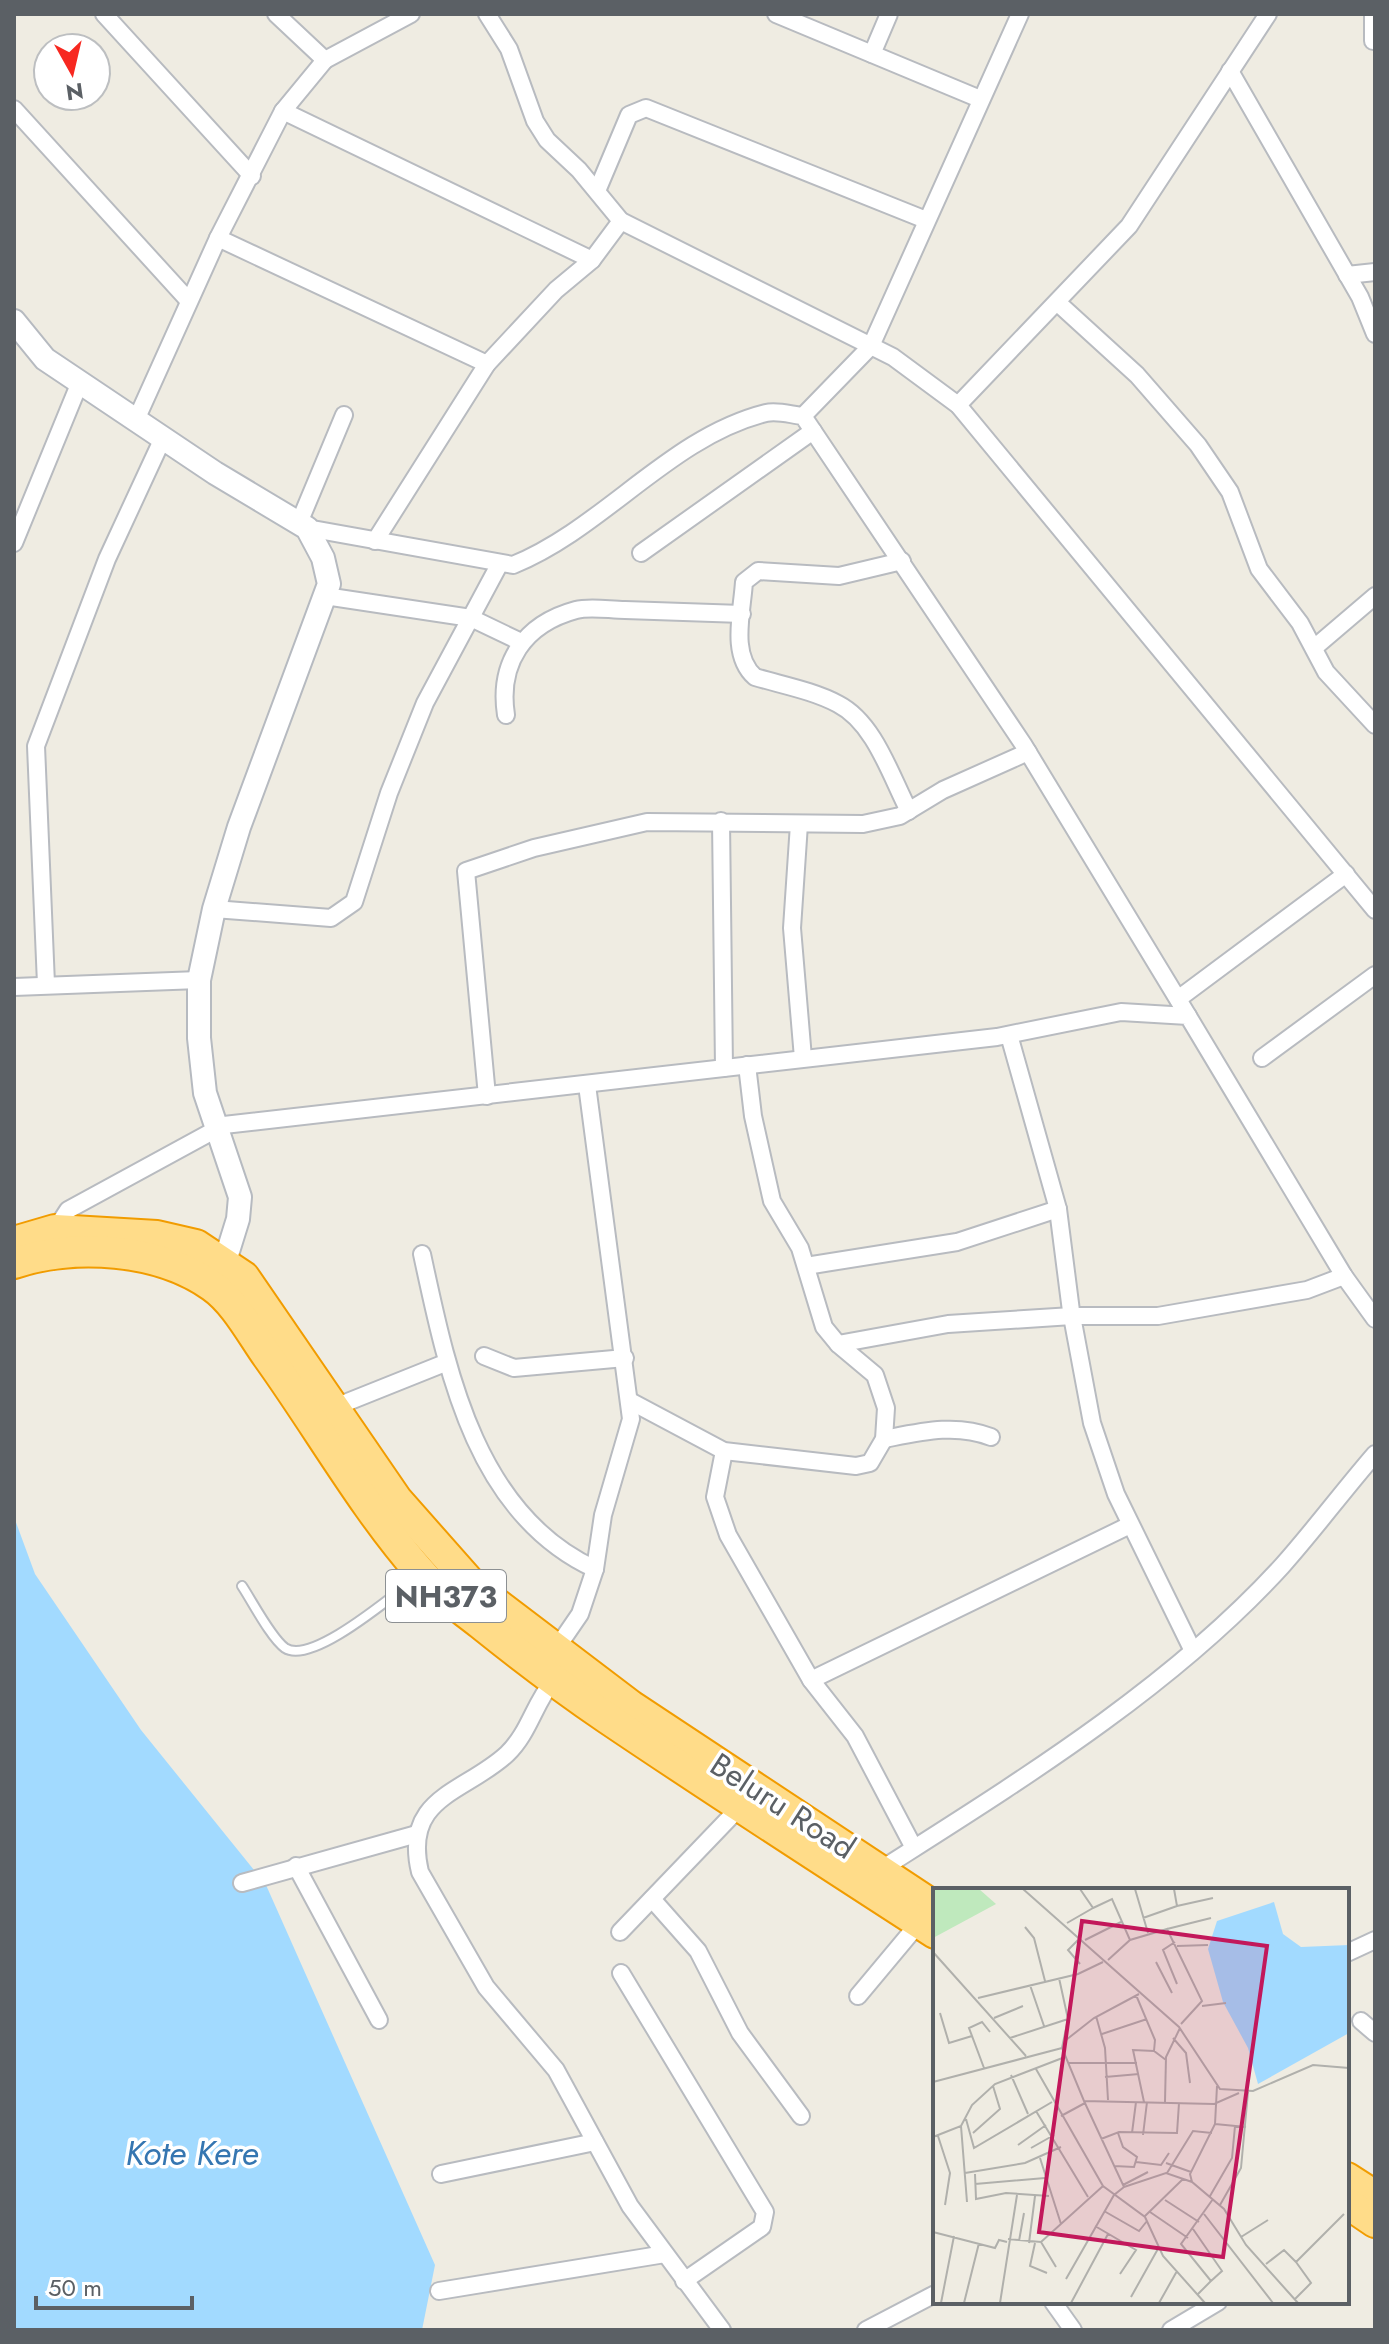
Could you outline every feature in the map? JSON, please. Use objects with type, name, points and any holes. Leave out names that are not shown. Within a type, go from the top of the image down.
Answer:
[{"type":"highway","name":"NH373","points":[[14,1242],[55,1230],[157,1236],[196,1245],[225,1261],[244,1277],[397,1500],[443,1555],[473,1586],[556,1649]]},
{"type":"highway","name":"NH373","points":[[14,1263],[33,1257],[87,1252],[136,1257],[172,1265],[215,1288],[232,1306],[370,1507],[422,1574],[553,1681],[739,1808],[930,1921]]},
{"type":"highway","name":"Beluru Road","points":[[556,1649],[631,1706],[880,1870],[930,1921]]},
{"type":"highway","points":[[1353,2197],[1375,2222]]},
{"type":"street","points":[[104,14],[252,176]]},
{"type":"street","points":[[276,14],[325,60]]},
{"type":"street","points":[[136,420],[218,238],[283,111],[325,60],[411,14]]},
{"type":"street","points":[[487,14],[509,49],[535,121],[547,140],[597,191],[621,221],[893,357],[958,405],[1375,910]]},
{"type":"street","points":[[776,14],[980,99]]},
{"type":"street","points":[[872,54],[889,14]]},
{"type":"street","points":[[803,416],[871,346],[1020,14]]},
{"type":"street","points":[[958,405],[1129,226],[1268,14]]},
{"type":"street","points":[[1373,14],[1373,41]]},
{"type":"street","points":[[1230,71],[1347,275],[1375,334]]},
{"type":"street","points":[[597,191],[629,115],[646,108],[926,220]]},
{"type":"street","points":[[14,109],[189,301]]},
{"type":"street","points":[[283,111],[592,260]]},
{"type":"street","points":[[375,541],[487,364],[556,290],[592,260],[621,221]]},
{"type":"street","points":[[218,238],[487,364]]},
{"type":"street","points":[[1347,275],[1375,272]]},
{"type":"street","points":[[1058,303],[1137,375],[1198,445],[1230,492],[1259,569],[1300,623],[1326,672],[1375,725]]},
{"type":"street","points":[[14,321],[45,359],[163,438],[303,525],[375,541],[450,552],[499,565],[513,565],[526,560],[621,499],[704,438],[769,412],[803,416],[1028,752],[1344,1276],[1374,1317]]},
{"type":"street","points":[[14,543],[80,382]]},
{"type":"street","points":[[225,1261],[238,1219],[240,1197],[205,1093],[199,1038],[199,980],[214,909],[239,827],[329,584],[328,572],[303,525],[344,415]]},
{"type":"street","points":[[641,553],[813,431]]},
{"type":"street","points":[[46,984],[36,746],[107,559],[163,438]]},
{"type":"street","points":[[902,561],[839,576],[758,571],[744,582],[740,656],[745,669],[755,677],[837,703],[853,714],[869,734],[909,811]]},
{"type":"street","points":[[214,909],[331,918],[354,902],[389,793],[425,703],[499,565]]},
{"type":"street","points":[[325,596],[471,618],[521,642]]},
{"type":"street","points":[[1314,648],[1375,596]]},
{"type":"street","points":[[506,715],[503,692],[513,652],[541,625],[579,609],[742,614]]},
{"type":"street","points":[[487,1096],[466,871],[534,848],[647,822],[863,824],[909,811],[943,790],[1028,752]]},
{"type":"street","points":[[721,821],[724,1068]]},
{"type":"street","points":[[799,824],[792,928],[803,1058]]},
{"type":"street","points":[[1178,999],[1346,874]]},
{"type":"street","points":[[1262,1058],[1375,975]]},
{"type":"street","points":[[14,987],[199,980]]},
{"type":"street","points":[[55,1230],[68,1210],[224,1125],[1009,1035],[1121,1012],[1188,1016]]},
{"type":"street","points":[[1009,1035],[1058,1209],[1072,1316],[1092,1423],[1116,1494],[1192,1649]]},
{"type":"street","points":[[630,1401],[724,1451],[856,1466],[870,1463],[884,1439],[886,1408],[875,1375],[838,1344],[824,1327],[800,1248],[772,1201],[753,1116],[747,1065]]},
{"type":"street","points":[[556,1649],[580,1614],[595,1569],[603,1515],[631,1419],[587,1085]]},
{"type":"street","points":[[806,1266],[957,1242],[1058,1209]]},
{"type":"street","points":[[422,1254],[445,1363],[475,1443],[490,1470],[545,1540],[564,1555],[595,1569]]},
{"type":"street","points":[[838,1344],[948,1324],[1072,1316],[1158,1316],[1307,1290],[1344,1276]]},
{"type":"street","points":[[484,1356],[514,1368],[625,1358]]},
{"type":"street","points":[[335,1407],[445,1363]]},
{"type":"street","points":[[884,1439],[930,1430],[971,1429],[991,1437]]},
{"type":"street","points":[[724,1451],[715,1497],[728,1535],[811,1680],[855,1736],[914,1848]]},
{"type":"street","points":[[880,1870],[1012,1786],[1192,1649],[1281,1567],[1375,1454]]},
{"type":"street","points":[[811,1680],[1130,1525]]},
{"type":"street","points":[[553,1681],[541,1695],[525,1733],[506,1755],[443,1794],[417,1834],[415,1852],[420,1872],[486,1987],[556,2070],[630,2206],[722,2330]]},
{"type":"street","points":[[620,1932],[739,1808]]},
{"type":"street","points":[[242,1883],[417,1834]]},
{"type":"street","points":[[296,1866],[379,2020]]},
{"type":"street","points":[[652,1899],[698,1951],[740,2033],[801,2116]]},
{"type":"street","points":[[858,1996],[930,1921]]},
{"type":"street","points":[[1349,1952],[1375,1940]]},
{"type":"street","points":[[621,1973],[765,2212],[762,2227],[684,2281]]},
{"type":"street","points":[[1361,2021],[1375,2033]]},
{"type":"street","points":[[441,2174],[595,2142]]},
{"type":"street","points":[[439,2291],[665,2254]]},
{"type":"street","points":[[866,2330],[896,2324],[933,2296]]},
{"type":"street","points":[[1054,2304],[1073,2330]]},
{"type":"street","points":[[1171,2330],[1211,2304]]},
{"type":"lane","points":[[242,1586],[283,1647],[295,1652],[321,1646],[422,1574]]},
{"type":"water","name":"Kote Kere","points":[[14,1517],[35,1574],[141,1730],[266,1885],[435,2265],[422,2330],[14,2330]]}]
